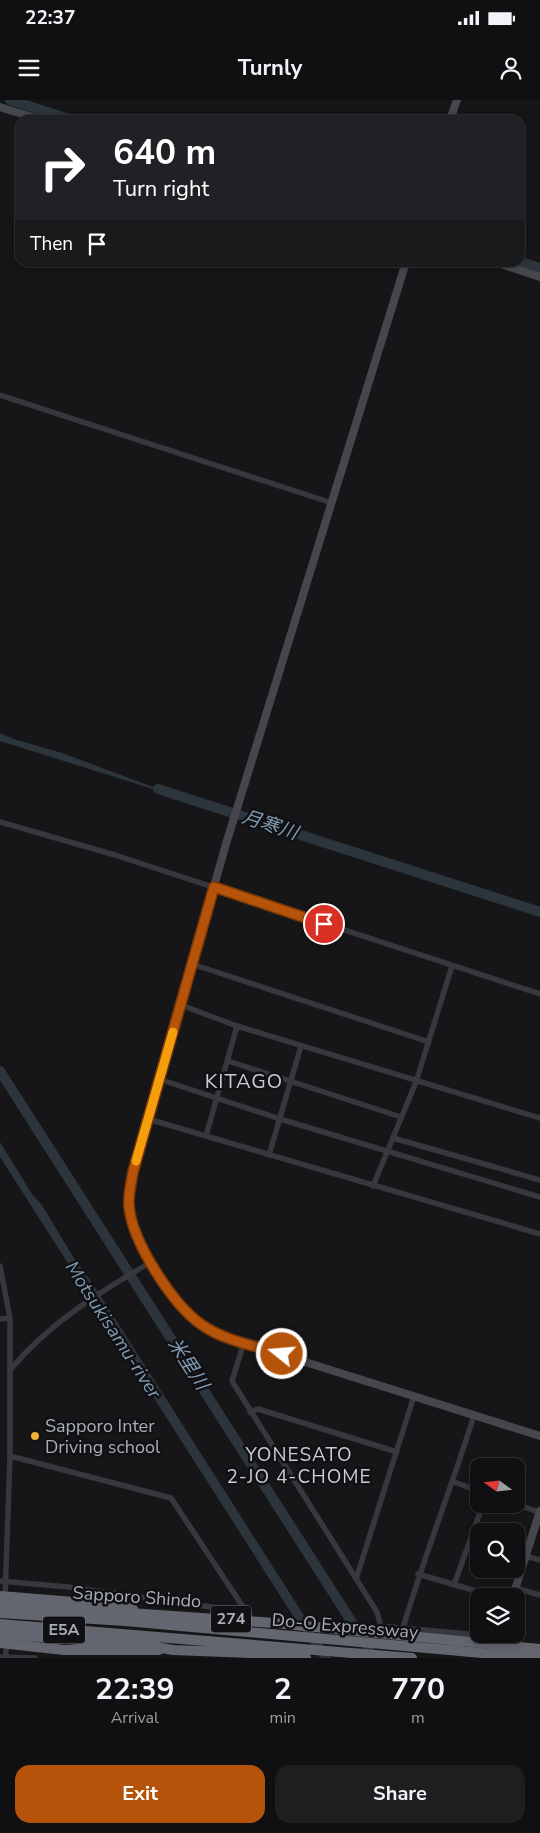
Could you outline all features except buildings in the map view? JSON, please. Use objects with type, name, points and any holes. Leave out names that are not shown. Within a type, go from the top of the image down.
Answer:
[{"type":"highway","points":[[1,1600],[99,1604],[171,1615]]},
{"type":"highway","points":[[1,1600],[125,1621]]},
{"type":"highway","name":"Sapporo Shindo","points":[[1,1600],[461,1640],[540,1649]]},
{"type":"highway","name":"Do-O Expressway","points":[[0,1613],[125,1621],[538,1658]]},
{"type":"highway","name":"Do-O Expressway","points":[[0,1624],[412,1658]]},
{"type":"highway","points":[[2,1640],[127,1635]]},
{"type":"highway","points":[[2,1640],[64,1650],[173,1650]]},
{"type":"highway","name":"274","points":[[2,1640],[145,1645],[173,1650],[252,1653],[306,1658]]},
{"type":"street","points":[[452,115],[457,100]]},
{"type":"street","points":[[0,107],[26,115]]},
{"type":"street","points":[[404,267],[214,887],[133,1172],[129,1208],[136,1236],[151,1262],[184,1309],[202,1325],[226,1337],[540,1436]]},
{"type":"street","points":[[510,267],[540,277]]},
{"type":"street","points":[[0,395],[332,503]]},
{"type":"street","points":[[0,822],[214,887],[540,994]]},
{"type":"street","points":[[192,964],[429,1042]]},
{"type":"street","points":[[373,1186],[416,1082],[452,966]]},
{"type":"street","points":[[181,1005],[237,1026],[416,1082],[540,1118]]},
{"type":"street","points":[[206,1136],[237,1026]]},
{"type":"street","points":[[269,1155],[301,1046]]},
{"type":"street","points":[[228,1061],[401,1117]]},
{"type":"street","points":[[159,1079],[217,1096],[280,1119],[540,1197]]},
{"type":"street","points":[[148,1118],[540,1234]]},
{"type":"street","points":[[393,1138],[540,1180]]},
{"type":"street","points":[[11,1369],[46,1332],[76,1309],[151,1262]]},
{"type":"street","points":[[0,1266],[10,1318],[11,1369],[10,1456],[1,1600],[2,1640],[4,1657],[35,1658]]},
{"type":"street","points":[[0,1319],[10,1318]]},
{"type":"street","points":[[244,1342],[232,1381],[377,1612],[379,1626],[395,1658]]},
{"type":"street","points":[[356,1580],[414,1396]]},
{"type":"street","points":[[250,1412],[258,1409],[397,1452]]},
{"type":"street","points":[[403,1628],[418,1574],[454,1482],[474,1415]]},
{"type":"street","points":[[10,1456],[171,1498],[247,1612],[275,1658]]},
{"type":"street","points":[[454,1482],[470,1488]]},
{"type":"street","points":[[516,1588],[540,1512],[525,1507]]},
{"type":"street","points":[[454,1585],[479,1513]]},
{"type":"street","points":[[526,1556],[540,1560]]},
{"type":"street","points":[[418,1574],[470,1590]]},
{"type":"street","points":[[3,1581],[115,1593],[247,1612]]},
{"type":"street","points":[[525,1591],[540,1595]]},
{"type":"street","points":[[379,1626],[491,1636],[498,1645],[494,1658]]},
{"type":"water","points":[[0,733],[62,753],[188,800],[0,741]]},
{"type":"water","name":"Motsukisamu-river","points":[[0,1142],[32,1194],[42,1205],[75,1260],[93,1284],[331,1658],[320,1658],[0,1157]]},
{"type":"waterway","points":[[10,100],[56,115]]},
{"type":"waterway","points":[[525,264],[540,268]]},
{"type":"waterway","name":"月寒川","points":[[158,789],[540,912]]},
{"type":"waterway","name":"米里川","points":[[0,1071],[369,1649]]},
{"type":"slow traffic","points":[[136,1161],[173,1032]]},
{"type":"place","name":"Sapporo Inter Driving school","points":[[35,1436]]},
{"type":"district","name":"KITAGO","points":[[244,1081]]},
{"type":"district","name":"YONESATO 2-JO 4-CHOME","points":[[299,1466]]},
{"type":"route","points":[[282,1354],[226,1337],[202,1325],[184,1309],[168,1288],[136,1236],[129,1208],[129,1194],[133,1172],[214,887],[324,924]]}]
